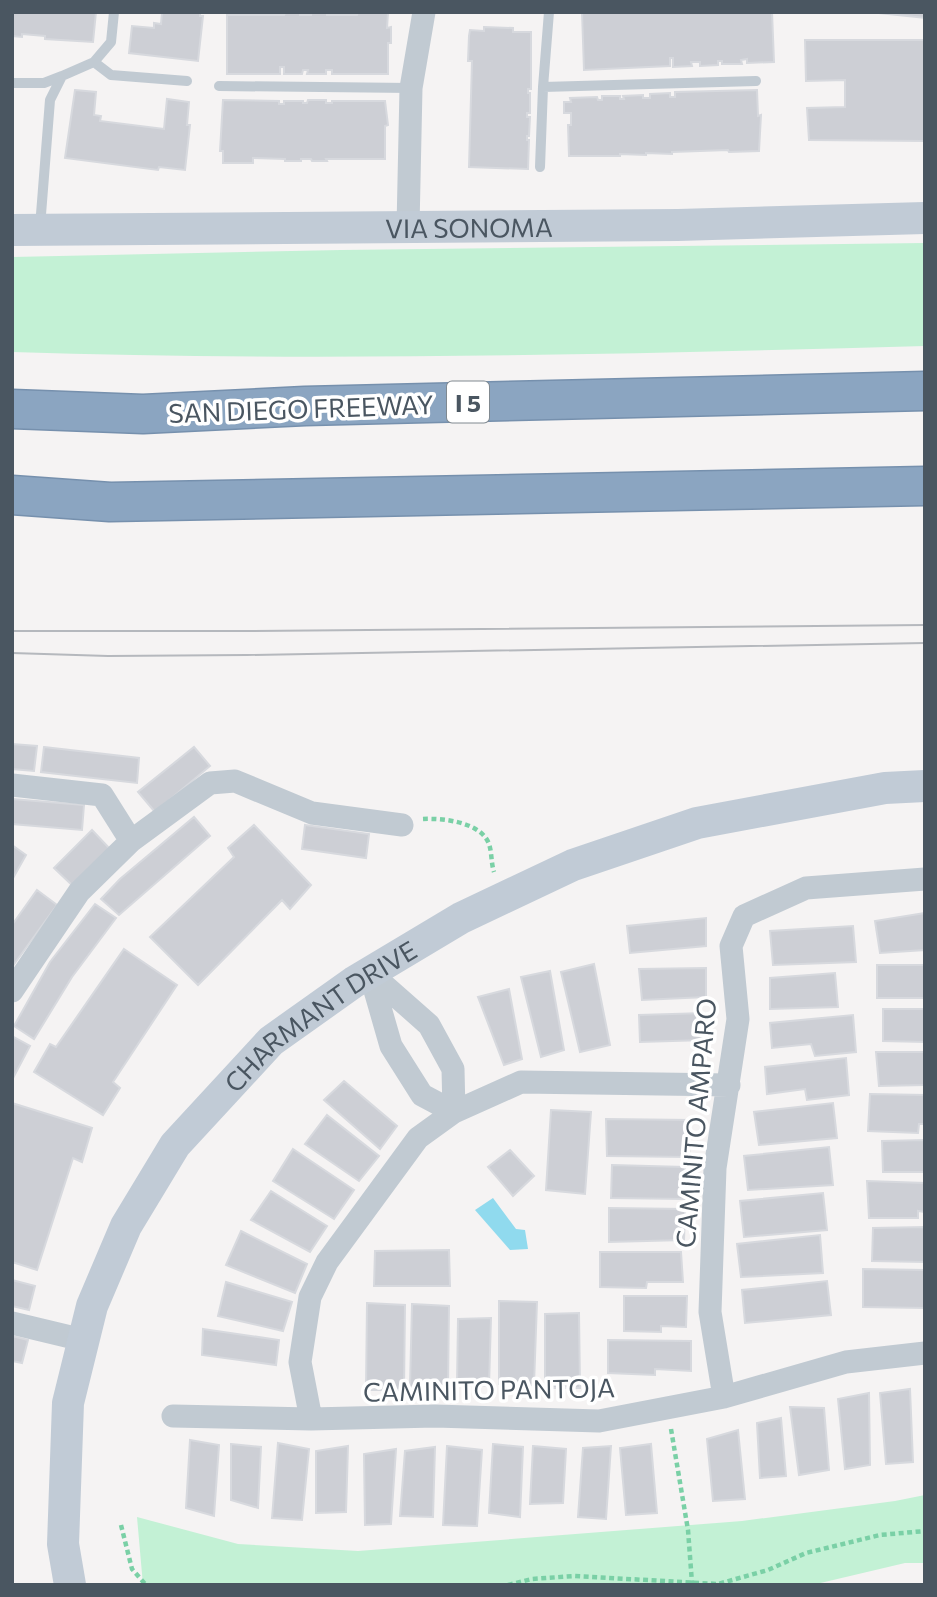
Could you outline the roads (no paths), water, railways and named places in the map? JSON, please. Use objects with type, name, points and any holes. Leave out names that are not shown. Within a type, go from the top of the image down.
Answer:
[{"type":"highway","name":"SAN DIEGO FREEWAY","points":[[12,409],[143,414],[305,405],[925,391]]},
{"type":"highway","points":[[12,495],[110,502],[925,486]]},
{"type":"street","points":[[408,227],[411,88],[424,12]]},
{"type":"street","name":"VIA SONOMA","points":[[26,230],[678,225],[925,218]]},
{"type":"street","points":[[12,991],[79,892],[131,841],[210,783],[235,781],[312,813],[402,825]]},
{"type":"street","points":[[12,785],[102,795],[131,841]]},
{"type":"street","name":"CHARMANT DRIVE","points":[[70,1585],[63,1544],[68,1403],[92,1306],[126,1226],[174,1145],[271,1041],[370,972],[461,918],[573,865],[697,823],[885,788],[925,786]]},
{"type":"street","name":"CAMINITO AMPARO","points":[[723,1397],[711,1300],[715,1168],[738,1019],[731,946],[744,916],[806,888],[925,879]]},
{"type":"street","points":[[370,972],[390,1046],[422,1095],[454,1112]]},
{"type":"street","points":[[370,972],[429,1024],[453,1069],[454,1112]]},
{"type":"street","points":[[311,1419],[300,1362],[310,1297],[327,1262],[418,1138],[454,1112],[521,1082],[729,1085]]},
{"type":"street","points":[[12,1323],[83,1340]]},
{"type":"street","name":"CAMINITO PANTOJA","points":[[173,1416],[311,1419],[435,1416],[599,1421],[723,1397],[846,1362],[925,1353]]},
{"type":"lane","points":[[12,83],[44,83],[94,62],[111,42],[114,12]]},
{"type":"lane","points":[[540,167],[549,12]]},
{"type":"lane","points":[[94,62],[111,75],[187,81]]},
{"type":"lane","points":[[26,230],[50,100],[62,76]]},
{"type":"lane","points":[[543,88],[756,81]]},
{"type":"lane","points":[[219,86],[411,88]]},
{"type":"water","points":[[493,1198],[516,1229],[525,1230],[528,1249],[510,1250],[475,1210]]},
{"type":"tram line","points":[[12,631],[925,625]]},
{"type":"tram line","points":[[12,653],[108,656],[247,655],[925,643]]}]
